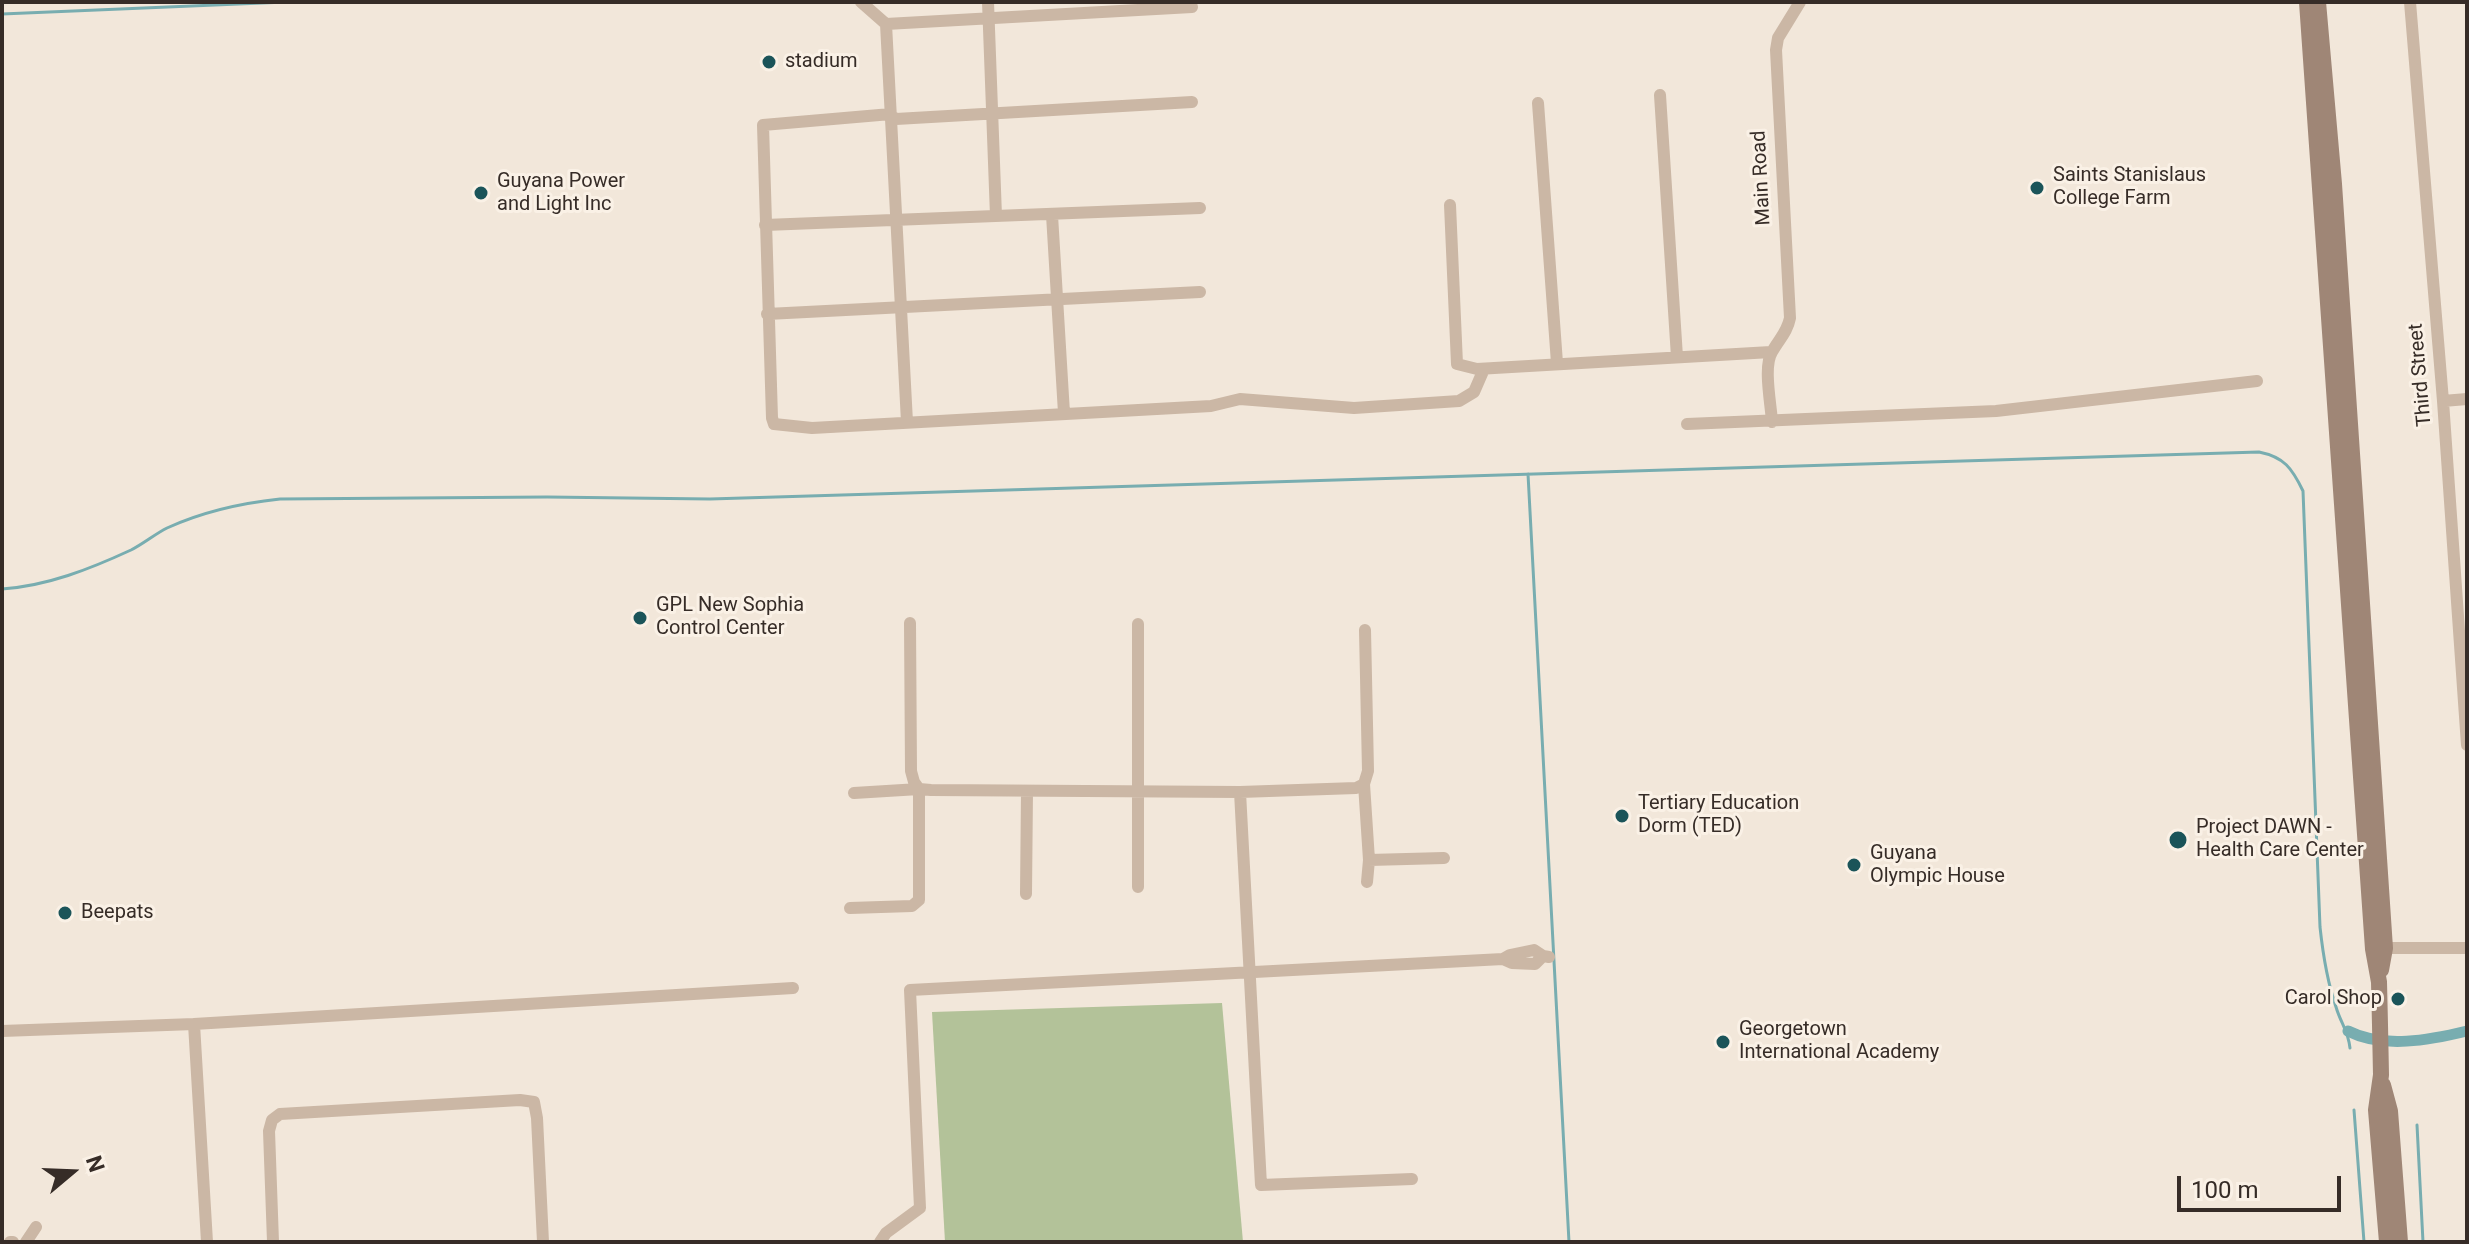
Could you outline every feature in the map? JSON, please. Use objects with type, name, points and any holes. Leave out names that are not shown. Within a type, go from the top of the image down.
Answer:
[{"type":"main road","points":[[2307,2],[2372,933],[2379,985],[2381,1071],[2376,1110],[2387,1242]]},
{"type":"main road","points":[[2318,2],[2334,184],[2385,948],[2379,985]]},
{"type":"main road","points":[[2381,1071],[2390,1111],[2400,1242]]},
{"type":"street","points":[[861,2],[886,24],[1153,5],[1192,7]]},
{"type":"street","points":[[988,2],[996,216]]},
{"type":"street","name":"Main Road","points":[[1771,352],[1782,338],[1790,318],[1776,50],[1778,38],[1800,2]]},
{"type":"street","name":"Third Street","points":[[2410,2],[2467,745]]},
{"type":"street","points":[[886,24],[907,422]]},
{"type":"street","points":[[1660,95],[1677,357]]},
{"type":"street","points":[[1192,102],[896,119],[891,115],[763,125],[767,314],[774,424],[812,428],[1211,406],[1240,399],[1354,408],[1459,401],[1474,392],[1484,369]]},
{"type":"street","points":[[1538,103],[1557,363]]},
{"type":"street","points":[[1450,205],[1457,364],[1484,369],[1771,352],[1768,364],[1772,422]]},
{"type":"street","points":[[765,225],[1200,208]]},
{"type":"street","points":[[1052,215],[1064,413]]},
{"type":"street","points":[[767,314],[1200,292]]},
{"type":"street","points":[[1687,424],[2019,409],[2257,381]]},
{"type":"street","points":[[2443,401],[2467,399]]},
{"type":"street","points":[[850,908],[912,906],[919,900],[919,789],[911,771],[910,623]]},
{"type":"street","points":[[1138,624],[1138,887]]},
{"type":"street","points":[[1365,630],[1367,882]]},
{"type":"street","points":[[854,793],[919,789],[1240,792],[1356,788],[1364,784]]},
{"type":"street","points":[[1026,894],[1027,791]]},
{"type":"street","points":[[1240,792],[1261,1185],[1412,1179]]},
{"type":"street","points":[[1369,860],[1444,858]]},
{"type":"street","points":[[2385,948],[2467,948]]},
{"type":"street","points":[[880,1242],[886,1233],[920,1208],[910,990],[1503,959],[1512,963],[1535,964],[1546,956]]},
{"type":"street","points":[[2,1031],[194,1024],[793,988]]},
{"type":"street","points":[[194,1024],[207,1242]]},
{"type":"street","points":[[273,1242],[269,1131],[272,1120],[280,1114],[520,1100],[534,1102],[537,1118],[543,1242]]},
{"type":"street","points":[[26,1242],[36,1227]]},
{"type":"green space","points":[[1222,1003],[1243,1242],[945,1242],[932,1012]]},
{"type":"waterway","points":[[2,14],[286,2]]},
{"type":"waterway","points":[[2,589],[35,584],[84,570],[194,517],[280,499],[710,499],[2259,452],[2275,457],[2286,465],[2303,491],[2320,927],[2330,987],[2350,1048]]},
{"type":"waterway","points":[[1528,474],[1569,1242]]},
{"type":"waterway","points":[[2348,1031],[2362,1037],[2391,1041],[2422,1040],[2467,1031]]},
{"type":"waterway","points":[[2354,1110],[2364,1242]]},
{"type":"waterway","points":[[2417,1125],[2423,1242]]},
{"type":"place","name":"stadium","points":[[769,62]]},
{"type":"place","name":"Saints Stanislaus College Farm","points":[[2037,188]]},
{"type":"place","name":"Guyana Power and Light Inc","points":[[481,193]]},
{"type":"place","name":"GPL New Sophia Control Center","points":[[640,618]]},
{"type":"place","name":"Tertiary Education Dorm (TED)","points":[[1622,816]]},
{"type":"place","name":"Project DAWN - Health Care Center","points":[[2178,840]]},
{"type":"place","name":"Guyana Olympic House","points":[[1854,865]]},
{"type":"place","name":"Beepats","points":[[65,913]]},
{"type":"place","name":"Carol Shop","points":[[2398,999]]},
{"type":"place","name":"Georgetown International Academy","points":[[1723,1042]]}]
